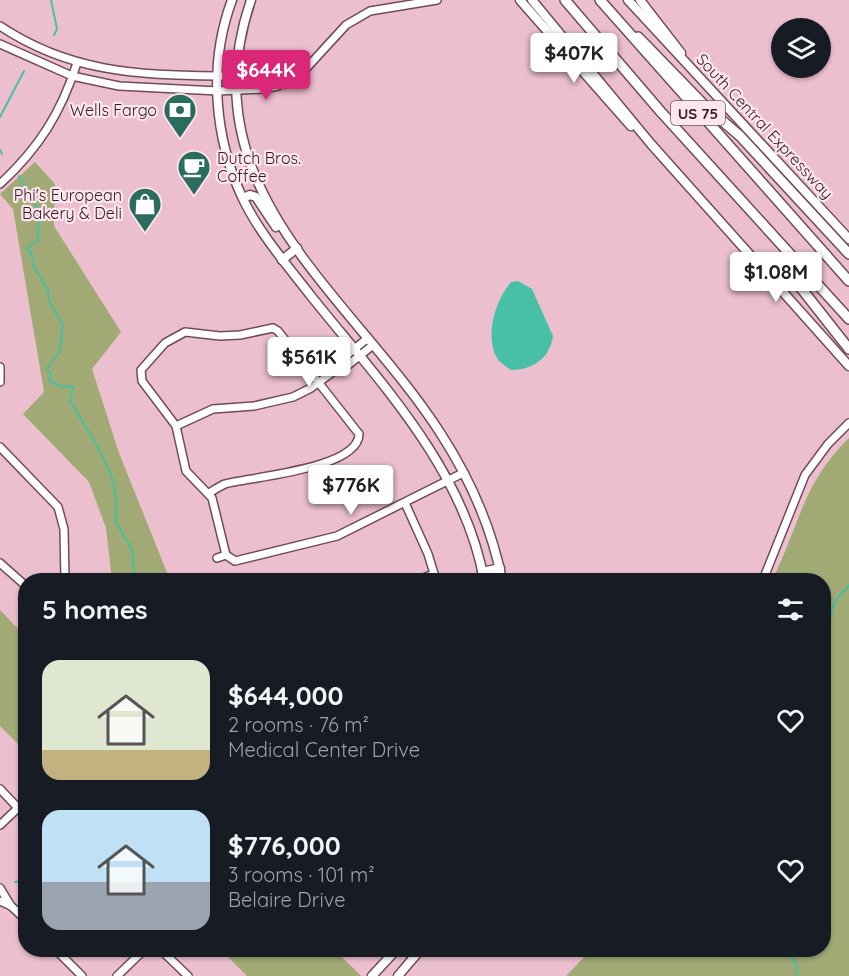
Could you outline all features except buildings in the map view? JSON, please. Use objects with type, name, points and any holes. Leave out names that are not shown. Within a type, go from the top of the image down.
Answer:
[{"type":"highway","name":"US 75","points":[[565,0],[630,77],[849,319]]},
{"type":"highway","name":"US 75","points":[[600,0],[849,281]]},
{"type":"highway","points":[[610,13],[655,52],[704,105],[740,136],[849,254]]},
{"type":"highway","points":[[797,262],[801,288],[849,349]]},
{"type":"main road","points":[[232,0],[223,34],[218,91],[222,138],[243,198],[282,260],[419,435],[447,481],[469,532],[482,573]]},
{"type":"main road","points":[[520,0],[588,80],[636,132],[651,144]]},
{"type":"main road","points":[[532,0],[651,144],[849,366]]},
{"type":"main road","name":"South Central Expressway","points":[[628,0],[669,47],[684,59],[849,239]]},
{"type":"main road","name":"South Central Expressway","points":[[640,0],[673,41],[684,59]]},
{"type":"main road","points":[[250,2],[241,36],[236,90],[240,131],[248,160],[264,200],[290,239],[433,422],[463,473],[485,521],[501,573]]},
{"type":"main road","points":[[243,198],[250,195],[256,197],[271,223],[290,239]]},
{"type":"main road","points":[[282,260],[297,248]]},
{"type":"main road","points":[[489,573],[500,568]]},
{"type":"main road","points":[[372,976],[390,957]]},
{"type":"main road","points":[[398,976],[414,957]]},
{"type":"street","points":[[0,44],[72,76],[119,86],[218,91],[264,89],[278,86],[285,80],[302,73],[345,25],[370,11],[437,0]]},
{"type":"street","points":[[0,26],[37,47],[77,63],[118,72],[148,75],[277,76],[285,80]]},
{"type":"street","points":[[0,184],[41,139],[61,107],[77,63]]},
{"type":"street","points":[[146,89],[148,75]]},
{"type":"street","points":[[209,493],[225,484],[287,474],[315,465],[354,447],[359,440],[359,434],[279,331],[273,328],[240,335],[185,332],[165,343],[144,364],[141,375],[176,426],[186,471],[209,493],[226,555],[235,561],[304,546],[358,527],[463,473]]},
{"type":"street","points":[[176,426],[213,410],[254,406],[283,400],[320,381],[337,369],[338,362],[371,342]]},
{"type":"street","points":[[0,367],[0,382]]},
{"type":"street","points":[[766,573],[801,482],[828,444],[849,423]]},
{"type":"street","points":[[0,447],[58,507],[64,529],[65,573]]},
{"type":"street","points":[[405,503],[433,573]]},
{"type":"street","points":[[217,558],[226,555]]},
{"type":"street","points":[[0,563],[18,579]]},
{"type":"street","points":[[0,789],[18,808],[0,825]]},
{"type":"street","points":[[0,888],[18,913]]},
{"type":"street","points":[[0,901],[11,906]]},
{"type":"street","points":[[63,957],[82,976]]},
{"type":"street","points":[[117,976],[137,957]]},
{"type":"street","points":[[168,957],[188,976]]},
{"type":"shaded area","points":[[35,162],[55,184],[54,226],[121,332],[92,369],[119,453],[167,573],[111,573],[106,528],[89,482],[23,414],[44,392],[13,209],[0,194]]},
{"type":"shaded area","points":[[518,281],[532,289],[553,336],[548,351],[539,361],[526,368],[511,370],[497,358],[493,349],[492,329],[493,318],[501,298],[511,282]]},
{"type":"shaded area","points":[[849,438],[849,976],[566,976],[584,957],[831,957],[831,573],[775,573],[811,489],[833,455]]},
{"type":"shaded area","points":[[0,610],[18,629],[18,744],[0,726]]},
{"type":"shaded area","points":[[228,957],[342,957],[361,976],[247,976]]},
{"type":"waterway","points":[[51,0],[57,29],[54,35]]},
{"type":"waterway","points":[[0,117],[24,71]]},
{"type":"waterway","points":[[0,150],[2,154]]},
{"type":"waterway","points":[[19,176],[39,211],[38,240],[26,249],[31,253],[34,267],[48,290],[49,301],[63,325],[59,353],[47,368],[51,375],[49,381],[59,386],[74,387],[70,400],[103,458],[115,488],[115,521],[132,549],[134,573]]},
{"type":"waterway","points":[[831,612],[837,598],[849,585]]},
{"type":"waterway","points":[[791,957],[796,963],[797,976]]},
{"type":"place","name":"Wells Fargo","points":[[180,139]]},
{"type":"place","name":"Dutch Bros. Coffee","points":[[194,196]]},
{"type":"place","name":"Phi's European Bakery & Deli","points":[[145,233]]}]
